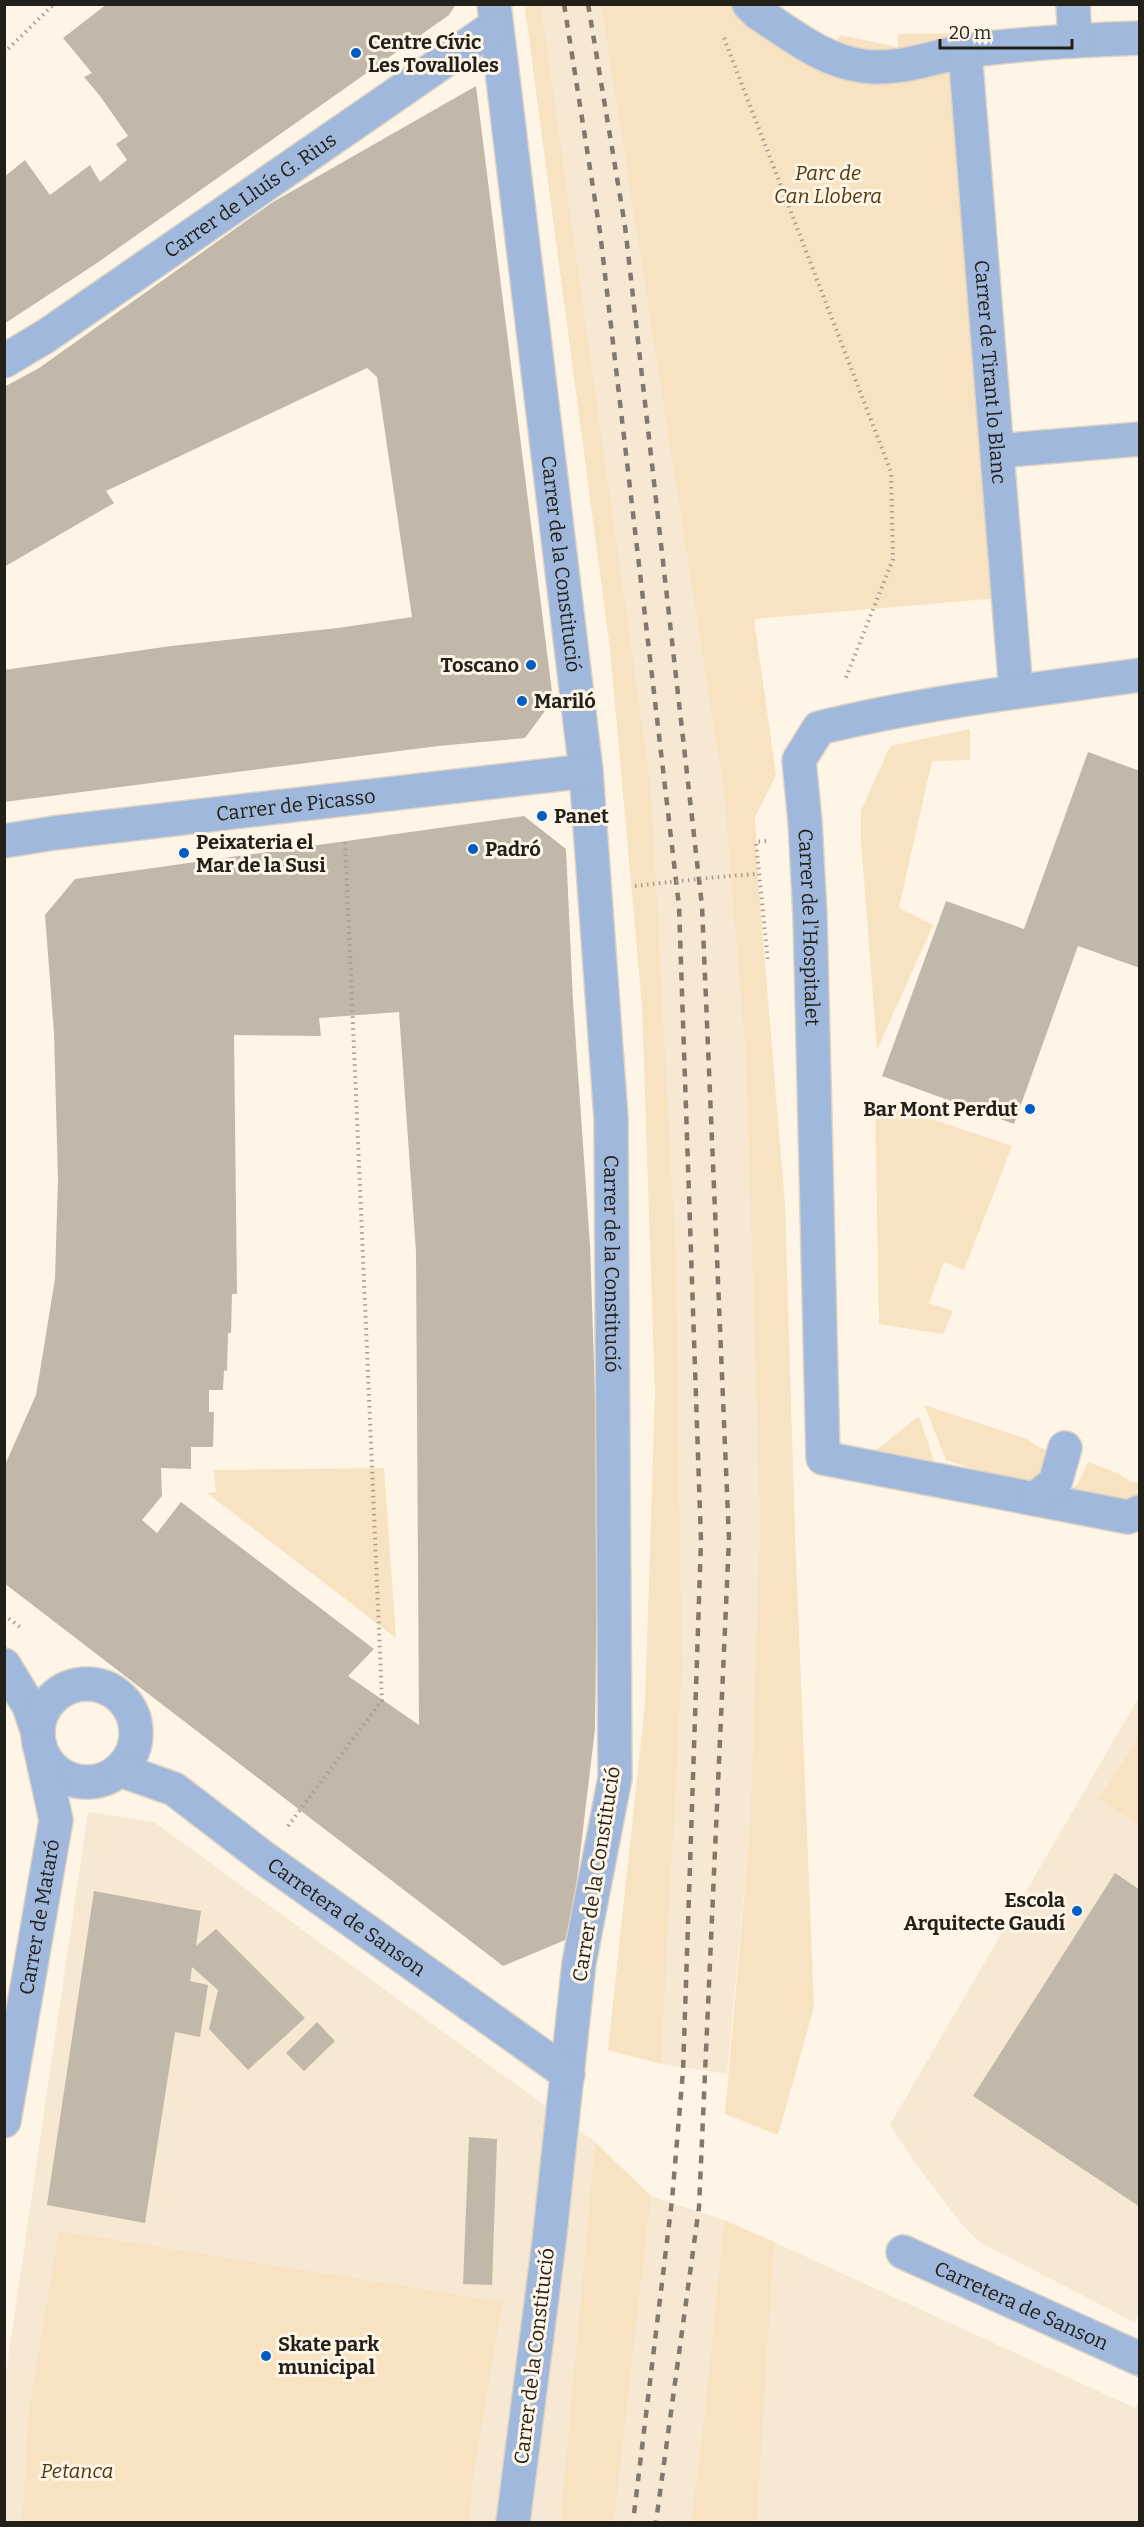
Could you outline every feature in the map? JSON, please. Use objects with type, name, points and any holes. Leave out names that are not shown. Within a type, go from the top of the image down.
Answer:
[{"type":"street","points":[[749,4],[758,13],[822,55],[862,66],[903,67],[965,52],[1075,41],[1140,38]]},
{"type":"street","points":[[1073,4],[1075,41]]},
{"type":"street","name":"Carrer de Lluís G. Rius","points":[[4,361],[46,336],[494,15]]},
{"type":"street","name":"Carrer de la Constitució","points":[[494,15],[586,771],[611,1118],[615,1778],[579,1963],[549,2242],[513,2523]]},
{"type":"street","name":"Carrer de Tirant lo Blanc","points":[[965,52],[1016,692]]},
{"type":"street","points":[[997,452],[1140,439]]},
{"type":"street","name":"Carrer de l'Hospitalet","points":[[1034,1499],[823,1458],[810,915],[799,760],[819,728],[899,711],[1140,675]]},
{"type":"street","name":"Carrer de Picasso","points":[[4,841],[586,771]]},
{"type":"street","points":[[1034,1499],[1055,1483],[1065,1448]]},
{"type":"street","points":[[1034,1499],[1128,1517],[1140,1512]]},
{"type":"street","points":[[5,1666],[48,1682],[102,1687],[123,1700],[135,1723],[136,1736],[128,1760],[111,1775],[76,1781],[53,1769],[45,1758],[29,1706],[5,1666]]},
{"type":"street","points":[[39,1739],[45,1708],[63,1690],[76,1685]]},
{"type":"street","name":"Carrer de Mataró","points":[[4,2121],[56,1820],[39,1739]]},
{"type":"street","name":"Carretera de Sanson","points":[[111,1775],[174,1789],[264,1858],[568,2074]]},
{"type":"street","name":"Carrer de Mataró","points":[[56,1820],[111,1775]]},
{"type":"street","name":"Carretera de Sanson","points":[[903,2252],[1140,2359]]},
{"type":"path","points":[[4,53],[54,4]]},
{"type":"path","points":[[720,27],[891,472],[893,560],[842,689]]},
{"type":"path","points":[[264,1858],[382,1700],[343,799]]},
{"type":"path","points":[[628,886],[758,874]]},
{"type":"shaded area","points":[[541,5],[601,5],[724,793],[746,1062],[760,1521],[750,1828],[727,2074],[661,2064],[682,1669],[676,1254],[651,787]]},
{"type":"shaded area","name":"Escola Arquitecte Gaudí","points":[[1139,1697],[1140,2314],[1134,2322],[981,2243],[963,2226],[890,2125]]},
{"type":"shaded area","points":[[88,1812],[154,1822],[595,2142],[560,2522],[5,2522],[5,2379]]},
{"type":"shaded area","points":[[651,2196],[724,2220],[691,2522],[614,2522]]},
{"type":"shaded area","points":[[774,2242],[1135,2408],[1139,2402],[1139,2522],[757,2522]]},
{"type":"green space","points":[[534,4],[541,5],[651,787],[676,1254],[682,1669],[661,2064],[608,2050],[645,1704],[655,1393],[642,1006],[610,649],[525,8]]},
{"type":"green space","name":"Parc de Can Llobera","points":[[601,5],[778,5],[835,43],[840,35],[898,47],[898,34],[953,33],[999,598],[754,619],[776,775],[755,818],[785,1205],[795,1533],[814,2007],[778,2135],[725,2114],[750,1828],[760,1521],[746,1062],[724,793]]},
{"type":"green space","points":[[970,729],[970,760],[932,761],[899,908],[933,925],[877,1050],[861,840],[861,811],[890,746]]},
{"type":"green space","points":[[875,1100],[1012,1146],[964,1270],[944,1262],[929,1303],[953,1311],[943,1334],[879,1324]]},
{"type":"green space","points":[[924,1405],[1027,1439],[1039,1447],[1056,1453],[1038,1479],[1022,1485],[946,1460]]},
{"type":"green space","points":[[919,1416],[934,1461],[875,1451]]},
{"type":"green space","points":[[1088,1462],[1139,1483],[1139,1496],[1127,1502],[1067,1493],[1078,1484]]},
{"type":"green space","points":[[384,1468],[396,1638],[207,1493],[216,1492],[214,1470]]},
{"type":"green space","points":[[1139,1737],[1139,1825],[1099,1799]]},
{"type":"green space","points":[[595,2142],[651,2196],[614,2522],[560,2522]]},
{"type":"green space","points":[[724,2220],[774,2242],[757,2522],[691,2522],[702,2437]]},
{"type":"green space","name":"Skate park municipal","points":[[59,2231],[502,2302],[472,2485],[470,2522],[22,2522],[29,2410]]},
{"type":"building","points":[[107,4],[456,4],[449,15],[97,263],[4,324],[4,177],[25,160],[50,195],[90,165],[100,182],[127,160],[116,144],[128,136],[84,77],[92,73],[63,38]]},
{"type":"building","points":[[476,86],[553,700],[525,738],[438,746],[4,802],[4,670],[171,646],[338,628],[412,617],[377,377],[367,368],[106,491],[114,503],[4,567],[4,387],[39,368],[273,202]]},
{"type":"building","points":[[1088,752],[1140,771],[1140,968],[1078,946],[1014,1124],[882,1076],[946,901],[1024,929]]},
{"type":"building","points":[[524,816],[566,849],[573,1001],[590,1245],[598,1484],[595,1729],[570,1938],[503,1966],[4,1583],[4,1467],[36,1395],[55,1279],[58,1180],[54,1033],[45,915],[75,879]],"holes":[[[399,1012],[416,1252],[419,1725],[348,1676],[374,1649],[181,1502],[157,1533],[142,1520],[162,1496],[161,1468],[191,1469],[191,1447],[213,1447],[214,1412],[209,1412],[209,1390],[223,1390],[224,1370],[227,1371],[228,1333],[231,1333],[232,1294],[237,1294],[234,1035],[321,1036],[319,1018]]]},
{"type":"building","points":[[1115,1873],[1140,1890],[1140,2207],[973,2096]]},
{"type":"building","points":[[94,1891],[201,1911],[196,1946],[216,1929],[305,2018],[248,2070],[209,2029],[218,1990],[192,1967],[190,1981],[208,1985],[200,2037],[175,2032],[145,2223],[47,2205]]},
{"type":"building","points":[[317,2022],[335,2041],[304,2071],[286,2053]]},
{"type":"building","points":[[469,2137],[497,2139],[492,2285],[463,2284]]},
{"type":"railway","points":[[564,4],[600,232],[679,906],[701,1541],[683,2071],[672,2200],[633,2522]]},
{"type":"railway","points":[[588,4],[625,226],[702,906],[729,1539],[699,2207],[656,2522]]},
{"type":"place","name":"Centre Cívic Les Tovalloles","points":[[356,53]]},
{"type":"place","name":"Toscano","points":[[531,665]]},
{"type":"place","name":"Mariló","points":[[522,701]]},
{"type":"place","name":"Panet","points":[[542,816]]},
{"type":"place","name":"Padró","points":[[473,849]]},
{"type":"place","name":"Peixateria el Mar de la Susi","points":[[184,853]]},
{"type":"place","name":"Bar Mont Perdut","points":[[1030,1109]]},
{"type":"place","name":"Escola Arquitecte Gaudí","points":[[1077,1911]]},
{"type":"place","name":"Skate park municipal","points":[[266,2356]]},
{"type":"park label","name":"Petanca","points":[[77,2471]]}]
